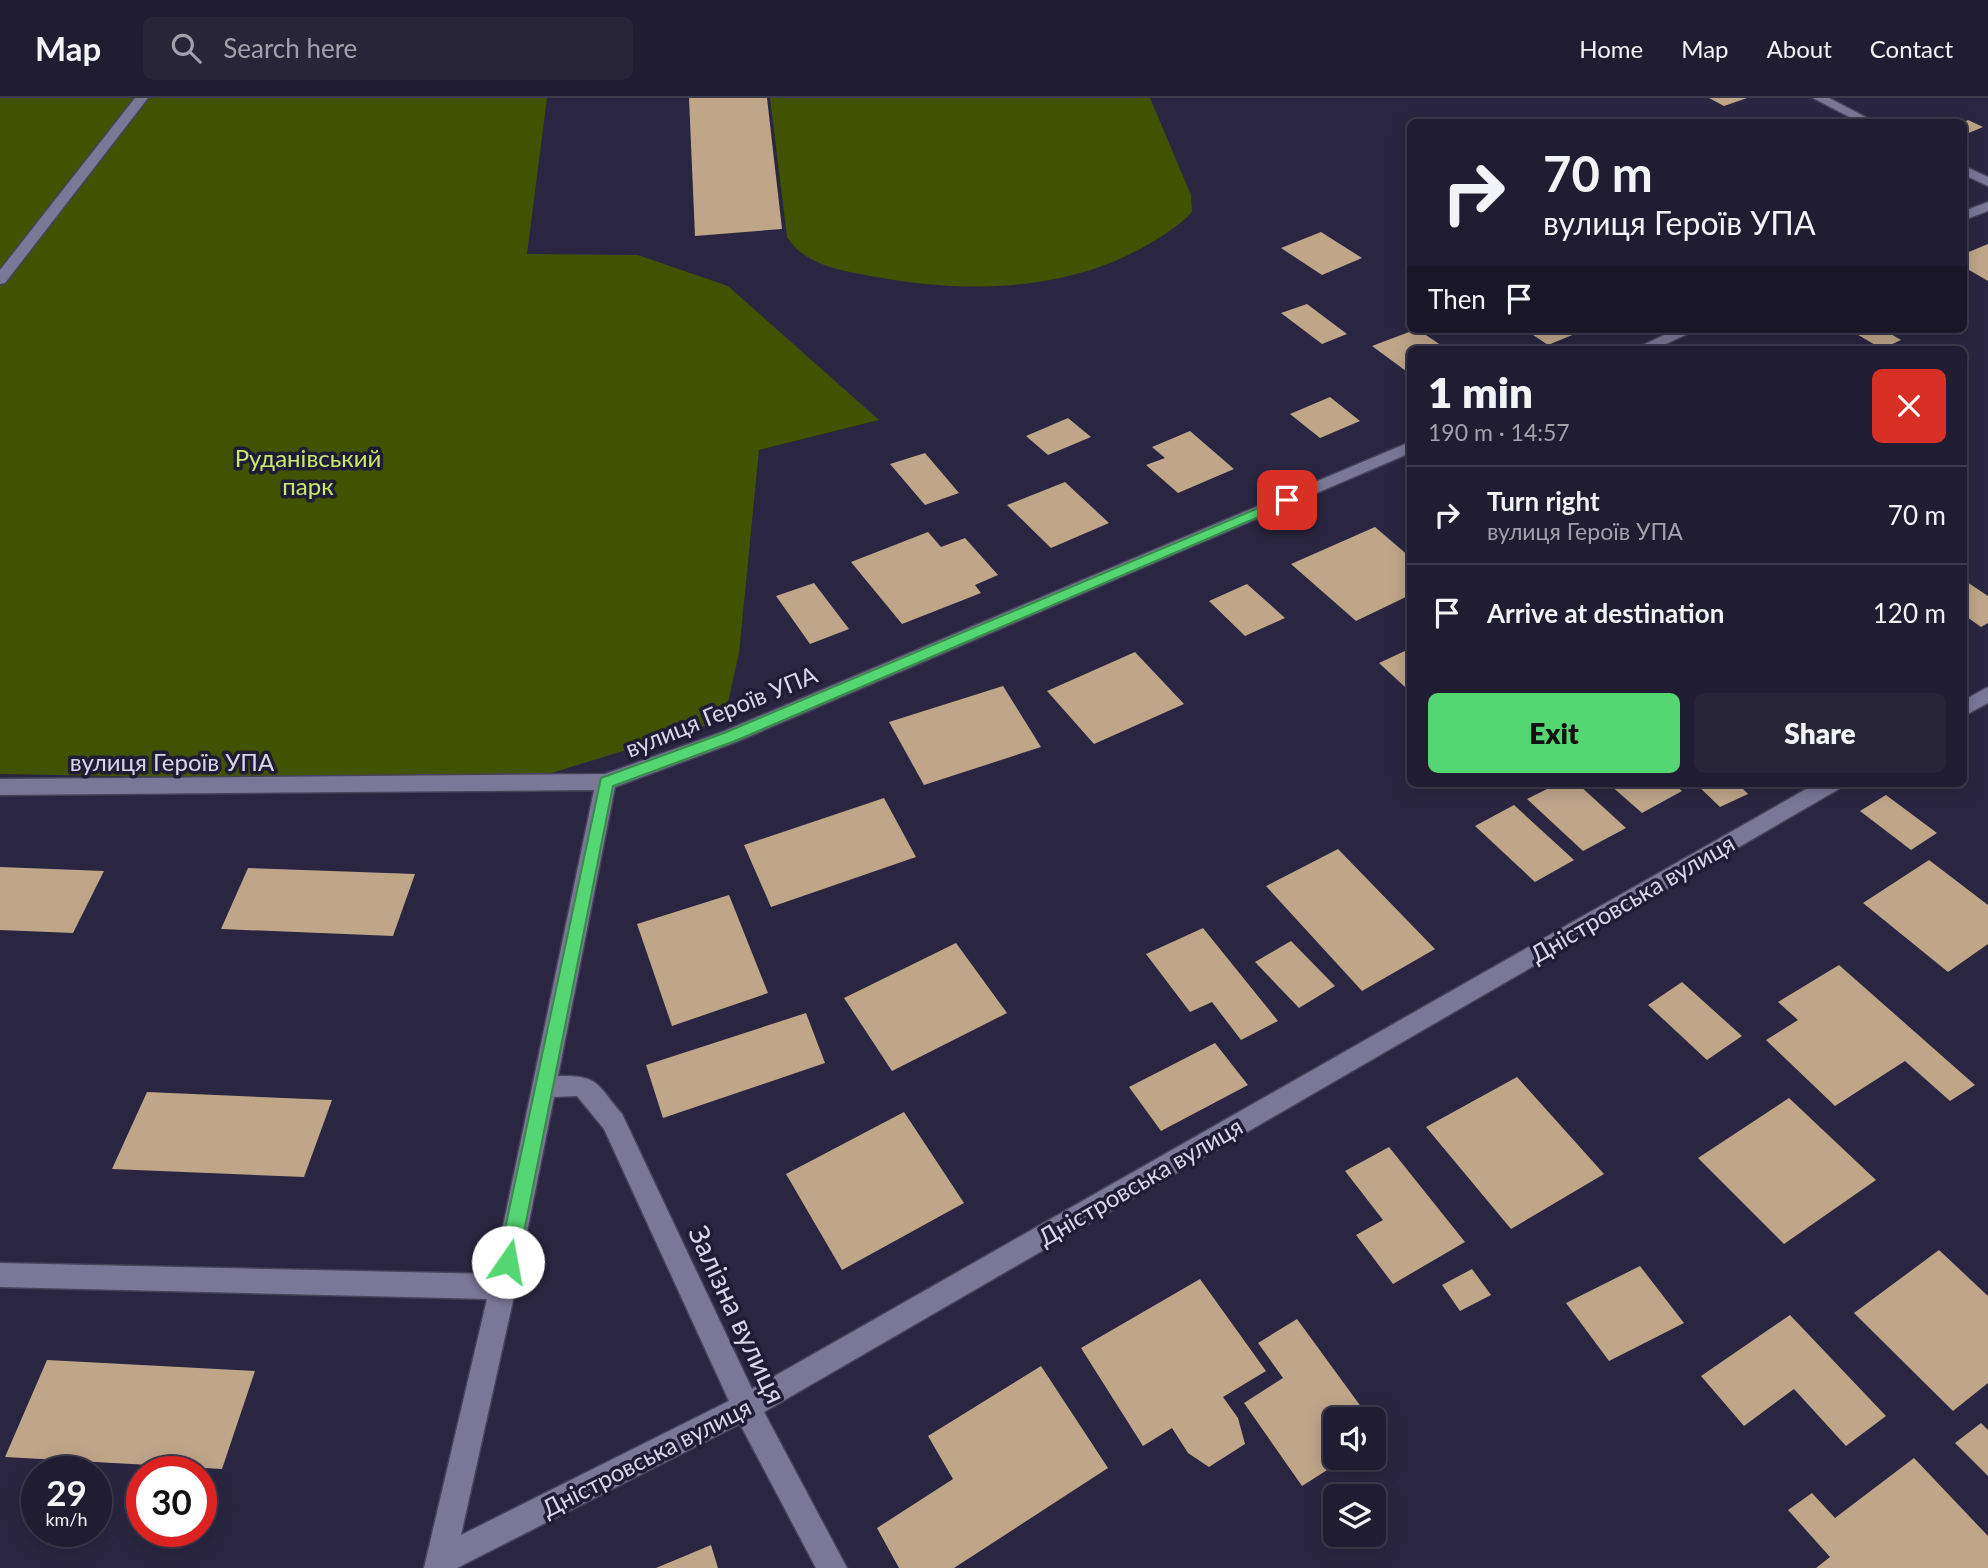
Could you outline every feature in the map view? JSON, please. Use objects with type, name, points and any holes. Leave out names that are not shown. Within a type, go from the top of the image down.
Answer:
[{"type":"street","points":[[0,280],[142,98]]},
{"type":"street","points":[[1819,98],[1862,119]]},
{"type":"street","points":[[1967,172],[1988,182]]},
{"type":"street","points":[[1967,215],[1988,206]]},
{"type":"street","points":[[1650,346],[1680,333]]},
{"type":"street","name":"вулиця Героїв УПА","points":[[0,787],[606,782],[729,737],[1407,448]]},
{"type":"street","points":[[1967,707],[1988,694]]},
{"type":"street","points":[[440,1564],[503,1287],[606,782]]},
{"type":"street","name":"Дністровська вулиця","points":[[440,1564],[746,1407],[1827,787]]},
{"type":"street","name":"Залізна вулиця","points":[[545,1087],[583,1086],[613,1122],[746,1407],[832,1568]]},
{"type":"street","points":[[0,1275],[503,1287]]},
{"type":"green space","name":"Руданівський парк","points":[[0,98],[547,98],[527,254],[638,255],[728,286],[879,420],[759,450],[739,653],[724,720],[519,783],[0,774]]},
{"type":"green space","points":[[770,98],[1150,98],[1191,195],[1192,212],[1154,241],[1122,258],[1089,271],[1054,279],[983,287],[947,286],[876,277],[826,266],[804,255],[787,237]]},
{"type":"building","points":[[689,98],[767,98],[782,229],[695,236]]},
{"type":"building","points":[[1709,98],[1747,98],[1724,106]]},
{"type":"building","points":[[1968,120],[1983,127],[1967,134]]},
{"type":"building","points":[[1321,232],[1362,258],[1322,275],[1281,248]]},
{"type":"building","points":[[1988,244],[1988,281],[1967,269],[1967,253]]},
{"type":"building","points":[[1307,304],[1347,334],[1322,344],[1281,313]]},
{"type":"building","points":[[1407,333],[1423,333],[1442,346],[1407,346],[1407,372],[1372,346]]},
{"type":"building","points":[[1530,333],[1577,333],[1548,345]]},
{"type":"building","points":[[1855,333],[1889,333],[1901,340],[1888,346],[1877,346]]},
{"type":"building","points":[[1330,397],[1360,421],[1320,438],[1290,414]]},
{"type":"building","points":[[1068,418],[1091,437],[1048,455],[1026,436]]},
{"type":"building","points":[[1190,431],[1234,469],[1178,493],[1146,465],[1165,458],[1152,447]]},
{"type":"building","points":[[925,453],[959,493],[925,505],[890,464]]},
{"type":"building","points":[[1065,482],[1109,523],[1051,548],[1007,505]]},
{"type":"building","points":[[1375,527],[1407,554],[1407,596],[1356,621],[1291,564]]},
{"type":"building","points":[[928,532],[941,547],[965,538],[998,575],[975,585],[981,593],[902,624],[851,562]]},
{"type":"building","points":[[1967,582],[1988,596],[1988,623],[1981,627],[1967,617]]},
{"type":"building","points":[[814,583],[849,629],[810,644],[776,596]]},
{"type":"building","points":[[1247,584],[1285,618],[1245,636],[1209,601]]},
{"type":"building","points":[[1407,650],[1407,686],[1405,687],[1379,663]]},
{"type":"building","points":[[1135,652],[1184,704],[1094,744],[1047,691]]},
{"type":"building","points":[[1003,686],[1041,747],[924,785],[889,722]]},
{"type":"building","points":[[1551,787],[1581,787],[1626,828],[1583,851],[1527,799]]},
{"type":"building","points":[[1612,787],[1677,787],[1682,791],[1642,813]]},
{"type":"building","points":[[1699,787],[1741,787],[1748,794],[1720,807]]},
{"type":"building","points":[[1886,795],[1937,833],[1911,850],[1860,811]]},
{"type":"building","points":[[884,798],[916,857],[771,907],[744,845]]},
{"type":"building","points":[[1514,805],[1574,860],[1535,882],[1475,826]]},
{"type":"building","points":[[1338,849],[1435,949],[1362,991],[1266,886]]},
{"type":"building","points":[[1929,860],[1988,905],[1988,944],[1948,972],[1863,903]]},
{"type":"building","points":[[0,867],[104,871],[73,933],[0,930]]},
{"type":"building","points":[[248,868],[415,874],[393,936],[221,929]]},
{"type":"building","points":[[729,895],[768,993],[672,1026],[637,924]]},
{"type":"building","points":[[1203,928],[1278,1021],[1241,1040],[1212,1002],[1190,1012],[1146,954]]},
{"type":"building","points":[[1291,941],[1335,986],[1299,1008],[1255,962]]},
{"type":"building","points":[[956,943],[1007,1013],[892,1071],[844,998]]},
{"type":"building","points":[[1839,965],[1975,1085],[1950,1101],[1905,1061],[1835,1106],[1766,1040],[1798,1020],[1778,1002]]},
{"type":"building","points":[[1682,982],[1742,1036],[1707,1060],[1648,1005]]},
{"type":"building","points":[[806,1013],[825,1063],[663,1118],[646,1065]]},
{"type":"building","points":[[1215,1043],[1248,1085],[1161,1131],[1129,1087]]},
{"type":"building","points":[[1517,1077],[1604,1174],[1511,1229],[1426,1127]]},
{"type":"building","points":[[147,1092],[332,1100],[304,1177],[112,1169]]},
{"type":"building","points":[[1789,1098],[1876,1180],[1784,1244],[1698,1158]]},
{"type":"building","points":[[904,1112],[964,1203],[842,1270],[786,1174]]},
{"type":"building","points":[[1389,1147],[1465,1242],[1393,1284],[1356,1235],[1383,1220],[1345,1171]]},
{"type":"building","points":[[1939,1250],[1988,1296],[1988,1383],[1953,1411],[1854,1313]]},
{"type":"building","points":[[1640,1266],[1684,1323],[1609,1361],[1566,1303]]},
{"type":"building","points":[[1472,1269],[1491,1295],[1460,1311],[1442,1285]]},
{"type":"building","points":[[1200,1279],[1266,1371],[1223,1397],[1238,1418],[1245,1444],[1209,1467],[1188,1453],[1172,1428],[1143,1446],[1081,1348]]},
{"type":"building","points":[[1790,1315],[1886,1416],[1846,1446],[1794,1389],[1744,1426],[1701,1376]]},
{"type":"building","points":[[1297,1319],[1361,1407],[1323,1407],[1323,1470],[1327,1470],[1302,1486],[1244,1403],[1283,1378],[1258,1343]]},
{"type":"building","points":[[47,1360],[255,1371],[222,1469],[217,1469],[217,1456],[126,1456],[126,1464],[112,1463],[112,1456],[5,1457]]},
{"type":"building","points":[[1041,1366],[1108,1468],[954,1568],[899,1568],[877,1528],[953,1479],[928,1436]]},
{"type":"building","points":[[1981,1423],[1988,1430],[1988,1476],[1955,1443]]},
{"type":"building","points":[[1914,1458],[1988,1536],[1988,1568],[1816,1568],[1830,1557],[1788,1510],[1812,1493],[1835,1518]]},
{"type":"building","points":[[711,1545],[718,1568],[656,1568]]},
{"type":"route","points":[[508,1262],[606,782],[729,737],[1287,500]]}]
